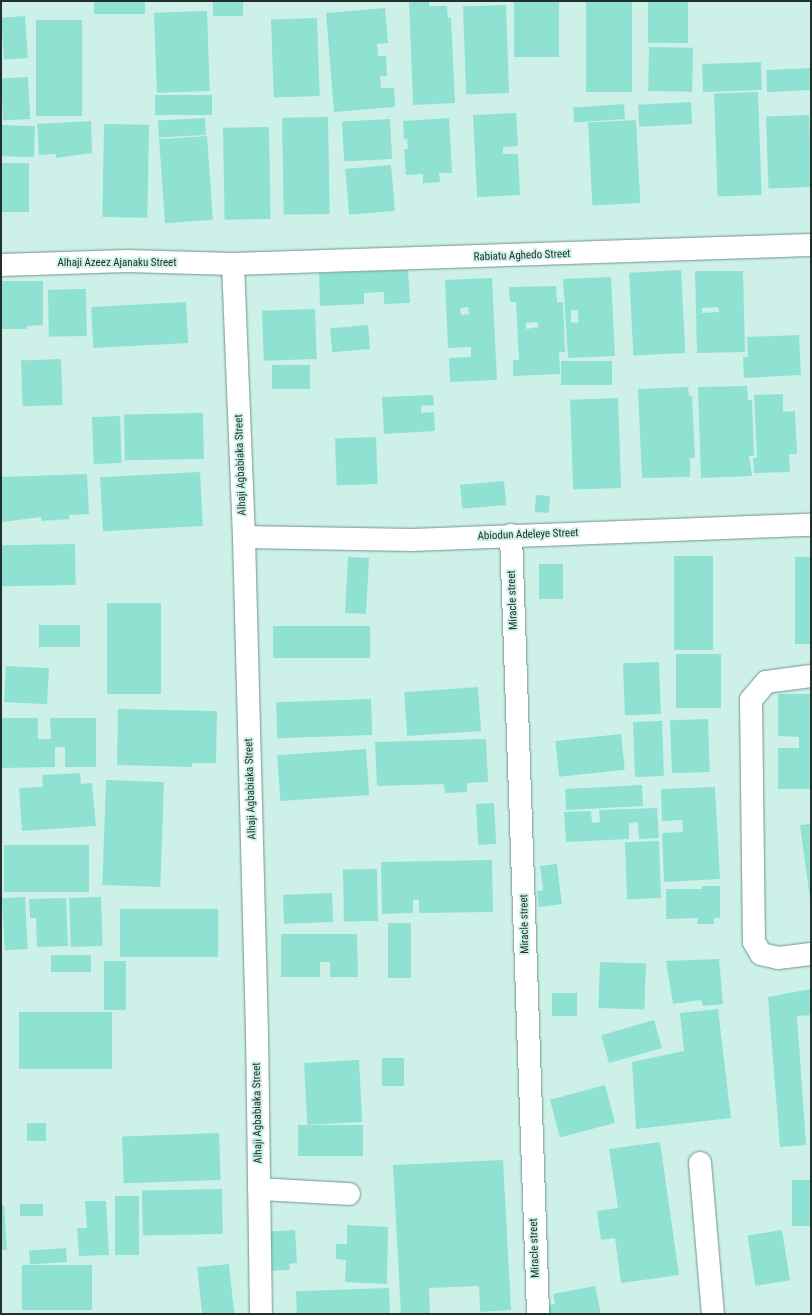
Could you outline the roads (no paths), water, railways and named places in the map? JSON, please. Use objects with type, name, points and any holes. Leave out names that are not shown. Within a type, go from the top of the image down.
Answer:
[{"type":"street","name":"Rabiatu Aghedo Street","points":[[233,264],[811,246]]},
{"type":"street","name":"Alhaji Azeez Ajanaku Street","points":[[1,265],[127,261],[233,264]]},
{"type":"street","name":"Alhaji Agbabiaka Street","points":[[233,264],[244,536],[261,1314]]},
{"type":"street","name":"Abiodun Adeleye Street","points":[[244,536],[412,540],[510,535],[811,525]]},
{"type":"street","name":"Miracle street","points":[[510,535],[538,1314]]},
{"type":"street","points":[[811,676],[766,682],[750,700],[754,942],[761,954],[778,958],[811,954]]},
{"type":"street","points":[[700,1163],[713,1314]]},
{"type":"street","points":[[259,1189],[349,1194]]}]
